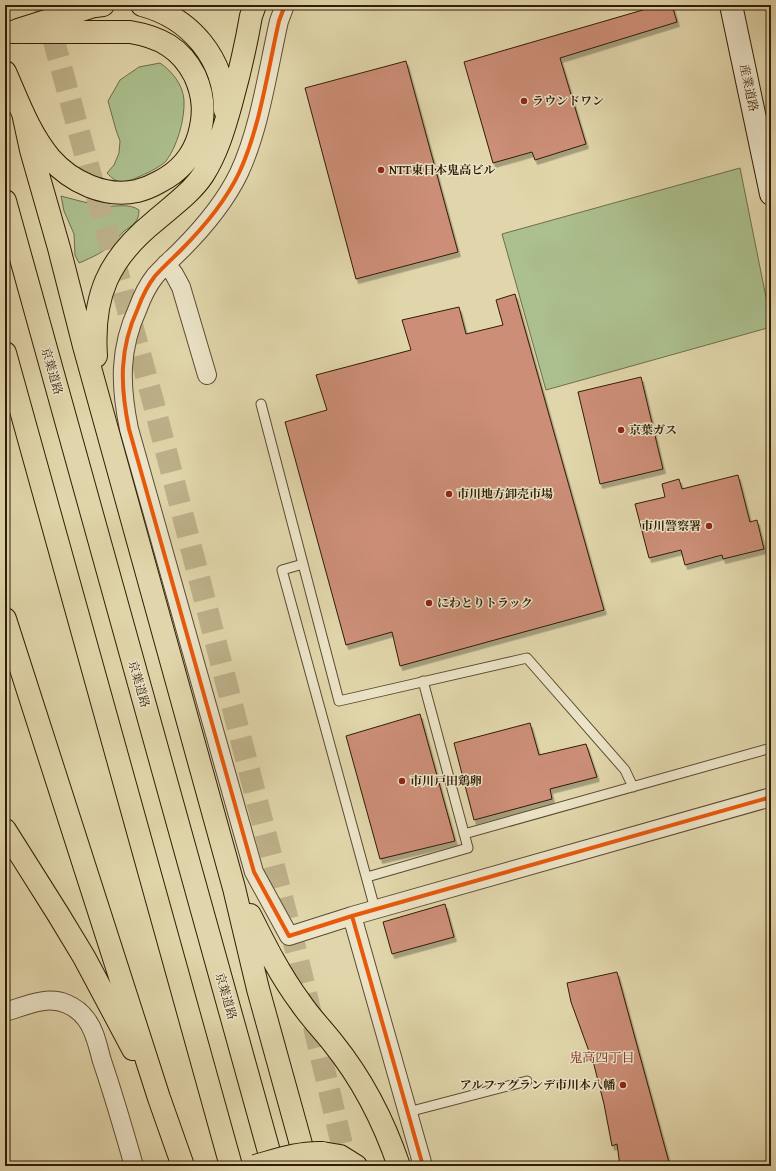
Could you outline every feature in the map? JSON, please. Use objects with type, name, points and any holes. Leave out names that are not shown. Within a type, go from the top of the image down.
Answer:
[{"type":"main road","points":[[8,33],[98,5]]},
{"type":"main road","points":[[142,5],[171,17],[197,36],[207,51],[222,80],[225,99],[225,125]]},
{"type":"main road","points":[[109,437],[96,356],[95,319],[99,300],[116,261],[128,245],[178,201],[202,176],[215,153],[225,125],[237,82],[255,5]]},
{"type":"main road","name":"産業道路","points":[[731,5],[771,194]]},
{"type":"main road","points":[[5,72],[35,137],[50,158],[62,170],[77,180],[92,187],[122,193],[137,191],[169,178],[182,166],[191,153],[202,125],[204,110],[198,83],[184,57],[173,47],[160,40],[145,34],[130,32],[8,33]]},
{"type":"main road","points":[[23,113],[31,150],[59,248],[84,346],[234,888],[258,989],[314,1159]]},
{"type":"main road","name":"京葉道路","points":[[5,201],[273,1166]]},
{"type":"main road","points":[[5,353],[231,1166]]},
{"type":"main road","points":[[5,619],[159,1098],[183,1166]]},
{"type":"main road","points":[[5,830],[84,957],[159,1098]]},
{"type":"main road","points":[[234,888],[273,961],[286,982],[300,1003],[350,1066],[365,1090],[379,1116],[399,1166]]},
{"type":"main road","points":[[255,1166],[312,1152],[314,1159]]},
{"type":"main road","points":[[314,1159],[340,1156],[356,1166]]},
{"type":"street","points":[[285,5],[279,21],[256,122],[247,153],[238,174],[210,218],[195,236],[154,277],[142,297],[127,336],[122,372],[125,409],[131,436],[254,872],[289,936],[375,909],[771,797]]},
{"type":"street","points":[[166,264],[174,274],[181,287],[206,375]]},
{"type":"street","points":[[352,916],[423,1166]]},
{"type":"street","points":[[5,1012],[42,1001],[54,1001],[77,1009],[86,1019],[94,1034],[119,1111],[134,1166]]},
{"type":"lane","points":[[261,404],[339,701],[527,658],[625,770],[633,788]]},
{"type":"lane","points":[[303,564],[282,570],[375,909]]},
{"type":"lane","points":[[367,877],[468,848],[423,682]]},
{"type":"lane","points":[[464,834],[633,788],[771,748]]},
{"type":"lane","points":[[408,1112],[527,1081]]},
{"type":"green space","points":[[160,63],[169,70],[182,89],[184,108],[182,124],[177,141],[170,155],[163,164],[152,171],[131,180],[122,182],[117,181],[107,173],[114,165],[119,153],[120,141],[108,101],[120,80],[139,67]]},
{"type":"green space","points":[[740,168],[771,327],[546,390],[502,234]]},
{"type":"green space","points":[[61,196],[105,206],[135,208],[139,210],[138,218],[109,247],[95,256],[79,263],[75,255],[74,234],[64,211]]},
{"type":"building","points":[[660,5],[672,5],[677,22],[560,58],[586,144],[535,160],[532,152],[493,163],[464,62]]},
{"type":"building","name":"NTT東日本鬼高ビル","points":[[406,61],[458,252],[356,279],[305,88]]},
{"type":"building","points":[[515,294],[604,610],[400,666],[392,632],[346,645],[285,422],[327,410],[316,375],[411,350],[402,320],[459,307],[466,334],[503,325],[496,300]]},
{"type":"building","name":"京葉ガス","points":[[641,377],[663,469],[600,484],[578,392]]},
{"type":"building","points":[[738,475],[750,522],[757,520],[764,549],[723,559],[722,555],[685,565],[681,550],[649,558],[635,504],[665,497],[662,484],[679,479],[682,489]]},
{"type":"building","points":[[420,714],[455,841],[380,859],[346,736]]},
{"type":"building","points":[[530,723],[539,755],[586,744],[597,777],[550,789],[552,799],[474,820],[454,743]]},
{"type":"building","points":[[445,904],[454,937],[392,954],[383,922]]},
{"type":"building","name":"アルファグランデ市川本八幡","points":[[617,972],[670,1166],[620,1166],[617,1144],[612,1146],[604,1104],[594,1065],[571,1002],[567,983]]},
{"type":"tunnel","points":[[44,5],[153,401],[296,951],[347,1166]]},
{"type":"cycle path","points":[[285,5],[279,21],[263,98],[253,137],[239,173],[213,214],[189,242],[155,276],[148,287],[141,300],[127,338],[124,353],[123,382],[129,429],[254,872],[289,936],[352,916],[771,797]]},
{"type":"cycle path","points":[[352,916],[423,1166]]},
{"type":"place","name":"ラウンドワン","points":[[524,101]]},
{"type":"place","name":"NTT東日本鬼高ビル","points":[[381,170]]},
{"type":"place","name":"京葉ガス","points":[[621,430]]},
{"type":"place","name":"市川地方卸売市場","points":[[449,494]]},
{"type":"place","name":"市川警察署","points":[[709,526]]},
{"type":"place","name":"にわとりトラック","points":[[429,603]]},
{"type":"place","name":"市川戸田鶏卵","points":[[402,781]]},
{"type":"place","name":"アルファグランデ市川本八幡","points":[[623,1085]]},
{"type":"district","name":"鬼高四丁目","points":[[602,1057]]}]
